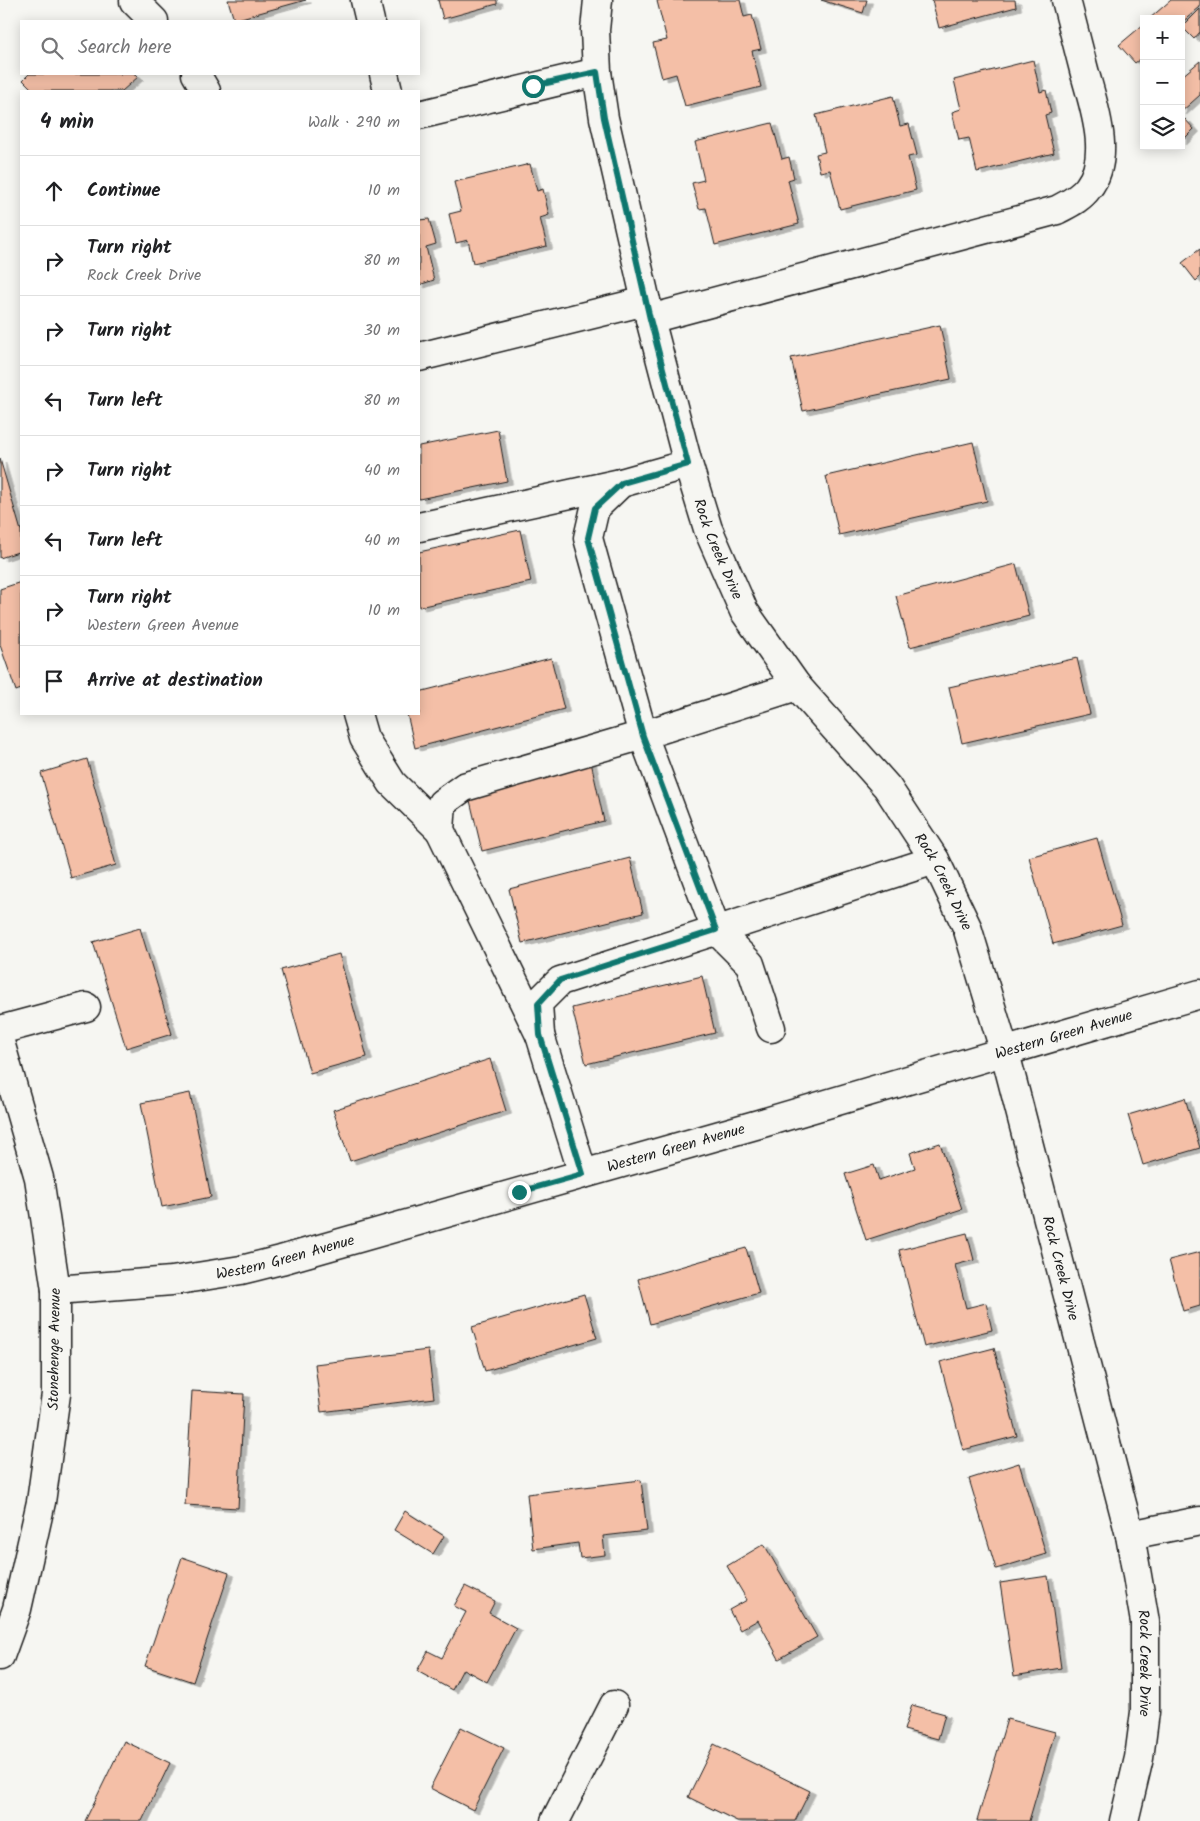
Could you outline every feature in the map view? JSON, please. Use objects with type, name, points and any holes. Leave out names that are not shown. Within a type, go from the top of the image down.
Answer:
[{"type":"street","points":[[365,0],[370,20]]},
{"type":"street","name":"Rock Creek Drive","points":[[598,0],[595,30],[597,72],[604,118],[648,310],[688,464],[708,529],[744,611],[797,686],[887,787],[935,860],[967,927],[1005,1053],[1130,1534],[1145,1622],[1145,1712],[1139,1758],[1124,1821]]},
{"type":"street","points":[[420,357],[648,310],[1057,210],[1075,200],[1088,188],[1097,171],[1100,150],[1099,127],[1066,0]]},
{"type":"street","points":[[134,2],[153,20]]},
{"type":"street","points":[[420,115],[597,72]]},
{"type":"street","points":[[197,75],[205,90]]},
{"type":"street","points":[[384,75],[388,90]]},
{"type":"street","points":[[420,527],[622,483],[688,464]]},
{"type":"street","points":[[622,483],[595,508],[588,538],[643,736],[716,930],[750,964],[771,1028]]},
{"type":"street","points":[[440,830],[442,803],[464,786],[643,736],[797,686]]},
{"type":"street","points":[[357,715],[364,738],[392,783],[440,830],[540,1035],[583,1174]]},
{"type":"street","points":[[540,1035],[538,1004],[560,980],[935,860]]},
{"type":"street","name":"Western Green Avenue","points":[[56,1290],[172,1282],[240,1270],[325,1248],[1005,1053],[1200,994]]},
{"type":"street","points":[[0,1030],[86,1007]]},
{"type":"street","name":"Stonehenge Avenue","points":[[0,1042],[39,1178],[56,1290],[56,1394],[41,1502],[17,1609],[0,1656]]},
{"type":"street","points":[[1130,1534],[1200,1521]]},
{"type":"street","points":[[555,1821],[614,1705]]},
{"type":"building","points":[[228,0],[306,0],[234,20]]},
{"type":"building","points":[[438,0],[497,0],[497,4],[443,19]]},
{"type":"building","points":[[740,0],[744,17],[752,15],[761,49],[752,51],[761,87],[685,106],[676,74],[662,78],[653,43],[667,40],[657,1]]},
{"type":"building","points":[[821,0],[867,0],[863,13]]},
{"type":"building","points":[[932,0],[1015,0],[1016,7],[939,28]]},
{"type":"building","points":[[1171,0],[1200,0],[1200,7],[1185,20],[1185,15],[1154,15]]},
{"type":"building","points":[[1200,9],[1200,32],[1194,39],[1185,30],[1185,24]]},
{"type":"building","points":[[1140,27],[1140,59],[1135,63],[1119,45]]},
{"type":"building","points":[[1033,60],[1040,92],[1046,90],[1051,113],[1045,115],[1054,153],[977,172],[969,138],[959,140],[952,112],[961,109],[954,80]]},
{"type":"building","points":[[1200,61],[1200,95],[1185,108],[1185,105],[1185,74]]},
{"type":"building","points":[[28,75],[136,75],[138,77],[123,90],[33,90],[23,80]]},
{"type":"building","points":[[893,96],[900,126],[909,124],[917,155],[908,157],[916,190],[840,209],[830,170],[820,172],[816,154],[825,152],[816,115]]},
{"type":"building","points":[[1185,119],[1194,129],[1185,138]]},
{"type":"building","points":[[772,123],[782,159],[789,157],[794,178],[788,180],[799,224],[715,245],[706,208],[699,209],[692,183],[704,180],[695,142]]},
{"type":"building","points":[[530,164],[537,191],[543,189],[549,215],[540,218],[547,246],[473,263],[468,240],[456,243],[449,214],[461,211],[454,182]]},
{"type":"building","points":[[429,219],[436,244],[426,247],[434,280],[420,285],[420,220]]},
{"type":"building","points":[[1200,249],[1200,277],[1196,281],[1182,263]]},
{"type":"building","points":[[940,325],[951,379],[803,411],[791,358]]},
{"type":"building","points":[[498,430],[507,481],[420,499],[420,446]]},
{"type":"building","points":[[973,442],[987,501],[839,535],[826,476]]},
{"type":"building","points":[[0,459],[20,528],[20,551],[0,558]]},
{"type":"building","points":[[520,530],[531,582],[420,607],[420,552]]},
{"type":"building","points":[[1016,564],[1029,616],[910,647],[896,596]]},
{"type":"building","points":[[20,582],[20,689],[16,691],[0,645],[0,589]]},
{"type":"building","points":[[551,658],[564,709],[415,748],[407,715],[420,715],[420,692]]},
{"type":"building","points":[[1077,658],[1090,714],[962,743],[949,687]]},
{"type":"building","points":[[87,759],[116,865],[71,878],[41,773]]},
{"type":"building","points":[[591,762],[604,821],[482,851],[468,792]]},
{"type":"building","points":[[1097,838],[1122,925],[1053,944],[1029,857]]},
{"type":"building","points":[[630,858],[643,913],[522,943],[509,889]]},
{"type":"building","points":[[140,928],[172,1034],[126,1048],[93,942]]},
{"type":"building","points":[[339,954],[367,1057],[310,1073],[281,970]]},
{"type":"building","points":[[702,976],[715,1033],[586,1064],[572,1008]]},
{"type":"building","points":[[490,1059],[506,1111],[350,1161],[333,1110]]},
{"type":"building","points":[[190,1093],[211,1197],[162,1207],[141,1103]]},
{"type":"building","points":[[1185,1098],[1200,1148],[1143,1165],[1128,1115]]},
{"type":"building","points":[[940,1143],[962,1209],[866,1240],[845,1174],[874,1165],[879,1180],[915,1168],[910,1153]]},
{"type":"building","points":[[967,1233],[974,1260],[955,1265],[966,1308],[986,1303],[992,1330],[924,1347],[899,1250]]},
{"type":"building","points":[[746,1248],[759,1293],[650,1324],[638,1279]]},
{"type":"building","points":[[1200,1252],[1200,1306],[1183,1311],[1169,1260]]},
{"type":"building","points":[[584,1294],[597,1338],[485,1371],[472,1327]]},
{"type":"building","points":[[994,1348],[1017,1436],[963,1450],[940,1362]]},
{"type":"building","points":[[428,1350],[434,1398],[321,1412],[315,1364]]},
{"type":"building","points":[[192,1391],[244,1394],[238,1508],[185,1505]]},
{"type":"building","points":[[1019,1463],[1046,1554],[996,1569],[969,1479]]},
{"type":"building","points":[[641,1480],[647,1531],[603,1536],[605,1555],[580,1558],[578,1543],[533,1549],[527,1494]]},
{"type":"building","points":[[405,1511],[444,1536],[433,1554],[394,1530]]},
{"type":"building","points":[[764,1544],[817,1637],[779,1659],[758,1620],[740,1630],[729,1610],[747,1600],[727,1566]]},
{"type":"building","points":[[182,1557],[229,1573],[193,1682],[145,1666]]},
{"type":"building","points":[[1048,1576],[1061,1668],[1014,1676],[1000,1583]]},
{"type":"building","points":[[465,1586],[495,1601],[489,1613],[516,1628],[487,1682],[463,1669],[452,1690],[417,1671],[428,1651],[442,1658],[466,1612],[454,1606]]},
{"type":"building","points":[[912,1705],[945,1714],[938,1739],[904,1730]]},
{"type":"building","points":[[1007,1719],[1055,1732],[1029,1821],[977,1821]]},
{"type":"building","points":[[461,1727],[504,1748],[473,1810],[430,1788]]},
{"type":"building","points":[[124,1741],[170,1763],[142,1821],[85,1821]]},
{"type":"building","points":[[714,1744],[810,1791],[795,1821],[737,1821],[688,1797]]},
{"type":"route","points":[[519,1192],[583,1174],[540,1035],[538,1004],[560,980],[716,930],[643,736],[588,538],[595,508],[622,483],[688,464],[650,319],[604,118],[597,72],[533,86]]}]
